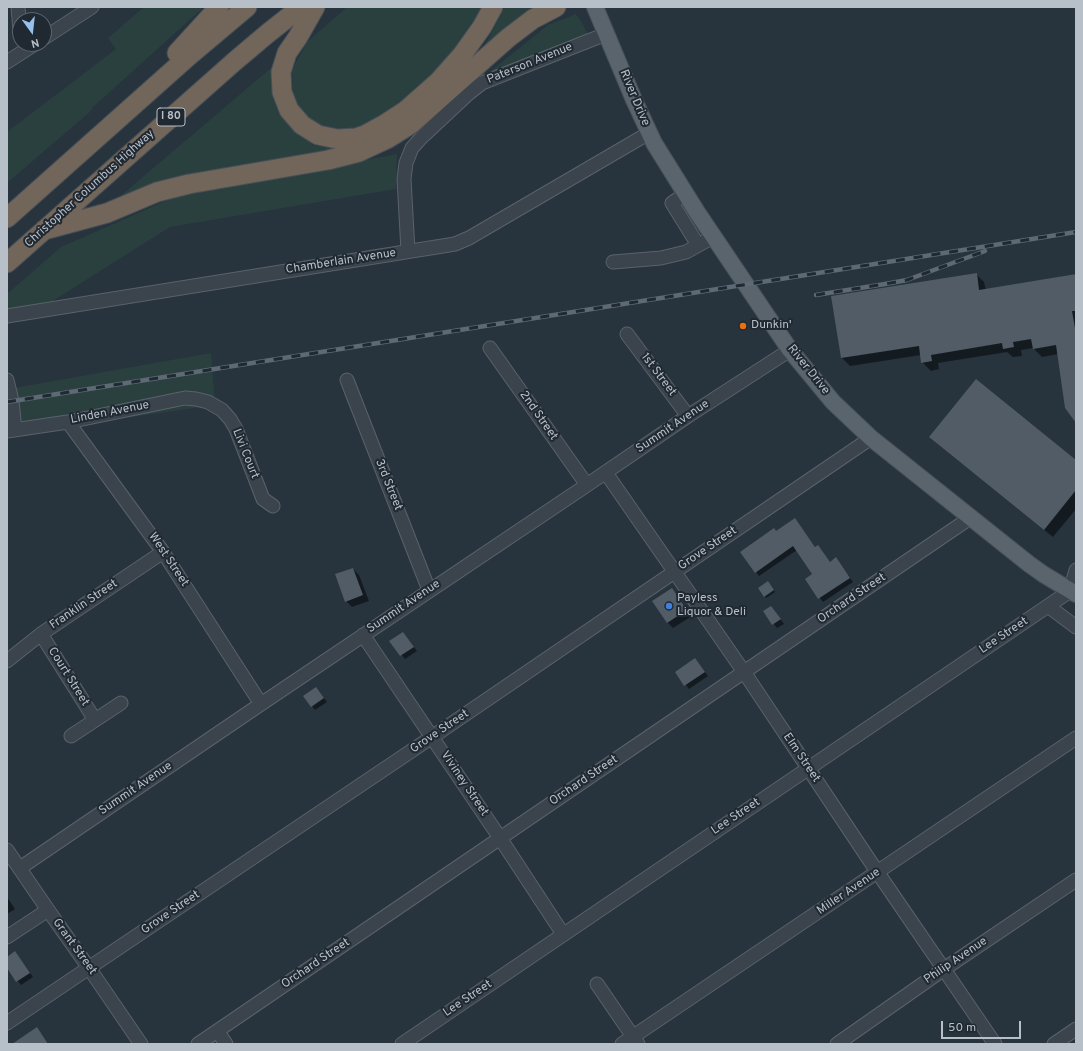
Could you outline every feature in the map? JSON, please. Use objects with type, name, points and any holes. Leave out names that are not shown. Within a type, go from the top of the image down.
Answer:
[{"type":"highway","points":[[101,135],[219,7]]},
{"type":"highway","name":"I 80","points":[[7,218],[196,50],[247,7]]},
{"type":"highway","name":"Christopher Columbus Highway","points":[[7,263],[235,61],[301,7]]},
{"type":"highway","points":[[315,7],[287,54],[281,72],[282,92],[289,110],[302,125],[318,135],[337,139],[356,138],[365,135],[405,111],[439,81],[462,55],[482,28],[492,7]]},
{"type":"highway","points":[[44,230],[107,213],[157,192],[189,184],[328,160],[359,152],[387,139],[411,124],[508,38],[534,19],[556,7]]},
{"type":"main road","name":"River Drive","points":[[595,7],[649,133],[685,194],[790,350],[833,402],[871,438],[970,518],[1043,574],[1073,593]]},
{"type":"street","points":[[52,33],[92,7]]},
{"type":"street","name":"Paterson Avenue","points":[[408,251],[404,179],[406,163],[412,148],[421,138],[468,94],[482,83],[606,34]]},
{"type":"street","points":[[7,62],[18,52]]},
{"type":"street","name":"Chamberlain Avenue","points":[[7,316],[455,244],[469,238],[649,133]]},
{"type":"street","points":[[685,194],[672,203],[698,245]]},
{"type":"street","points":[[683,220],[697,212]]},
{"type":"street","points":[[613,262],[661,258],[686,252],[713,237]]},
{"type":"street","name":"1st Street","points":[[627,334],[688,416]]},
{"type":"street","name":"2nd Street","points":[[490,348],[587,485]]},
{"type":"street","name":"Summit Avenue","points":[[20,868],[429,590],[606,473],[688,416],[790,350]]},
{"type":"street","points":[[7,380],[12,401],[11,431]]},
{"type":"street","name":"3rd Street","points":[[347,380],[429,590]]},
{"type":"street","name":"Linden Avenue","points":[[11,431],[68,422],[185,398],[196,399],[212,404]]},
{"type":"street","name":"Livi Court","points":[[212,404],[222,410],[236,429],[263,499],[273,506]]},
{"type":"street","name":"West Street","points":[[68,422],[163,552],[261,704]]},
{"type":"street","name":"Grove Street","points":[[7,1023],[432,737],[871,438]]},
{"type":"street","name":"Elm Street","points":[[606,473],[744,672],[878,873],[995,1044]]},
{"type":"street","name":"Orchard Street","points":[[198,1044],[218,1032],[970,518]]},
{"type":"street","name":"Franklin Street","points":[[7,661],[41,634],[163,552]]},
{"type":"street","points":[[1073,593],[1076,570]]},
{"type":"street","name":"Lee Street","points":[[402,1044],[1048,606],[1073,593]]},
{"type":"street","points":[[1048,606],[1076,627]]},
{"type":"street","name":"Court Street","points":[[41,634],[95,720]]},
{"type":"street","name":"Viviney Street","points":[[363,635],[563,934]]},
{"type":"street","points":[[71,736],[121,703]]},
{"type":"street","name":"Miller Avenue","points":[[622,1044],[636,1040],[1076,738]]},
{"type":"street","name":"Grant Street","points":[[7,850],[141,1044]]},
{"type":"street","name":"Philip Avenue","points":[[837,1044],[944,969],[1076,880]]},
{"type":"street","points":[[7,937],[48,910]]},
{"type":"street","points":[[597,984],[636,1040]]},
{"type":"street","points":[[1054,1044],[1076,1030]]},
{"type":"street","points":[[218,1032],[226,1044]]},
{"type":"green space","points":[[144,7],[204,7],[92,108],[91,111],[7,183],[7,132],[116,49],[108,38]]},
{"type":"green space","points":[[347,7],[482,7],[481,13],[451,60],[375,125],[342,135],[313,128],[293,103],[292,70],[307,42]]},
{"type":"green space","points":[[505,7],[545,7],[480,54]]},
{"type":"green space","points":[[576,14],[588,34],[486,75],[548,25]]},
{"type":"green space","points":[[278,62],[282,111],[312,145],[351,150],[117,199]]},
{"type":"green space","points":[[397,154],[396,189],[170,227],[40,309],[7,316],[7,294],[61,247],[179,195]]},
{"type":"green space","points":[[211,353],[215,405],[7,435],[7,383],[8,389]]},
{"type":"building","points":[[977,273],[979,290],[1076,274],[1076,311],[1072,311],[1076,334],[1076,423],[1065,408],[1056,345],[1033,349],[1031,339],[1013,342],[1014,347],[1003,349],[1002,343],[931,355],[932,361],[921,363],[919,346],[841,358],[831,296]]},
{"type":"building","points":[[976,379],[1076,460],[1076,490],[1044,530],[929,437]]},
{"type":"building","points":[[795,518],[815,547],[818,545],[830,562],[836,557],[850,578],[818,599],[805,579],[812,574],[793,546],[755,573],[740,552],[774,528],[776,531]]},
{"type":"building","points":[[353,568],[363,595],[345,602],[335,574]]},
{"type":"building","points":[[768,581],[774,590],[764,597],[758,588]]},
{"type":"building","name":"Payless Liquor & Deli","points":[[672,588],[687,610],[667,623],[652,601]]},
{"type":"building","points":[[771,606],[781,619],[772,625],[763,611]]},
{"type":"building","points":[[403,632],[414,647],[400,656],[389,641]]},
{"type":"building","points":[[695,658],[705,672],[684,686],[675,672]]},
{"type":"building","points":[[316,687],[324,698],[311,707],[303,696]]},
{"type":"building","points":[[15,951],[30,973],[16,982],[7,968],[7,957]]},
{"type":"building","points":[[37,1027],[48,1044],[12,1044]]},
{"type":"railway","points":[[7,402],[1076,232]]},
{"type":"railway","points":[[816,295],[907,280],[985,251]]},
{"type":"place","name":"Dunkin'","points":[[743,326]]},
{"type":"place","name":"Payless Liquor & Deli","points":[[669,606]]}]
